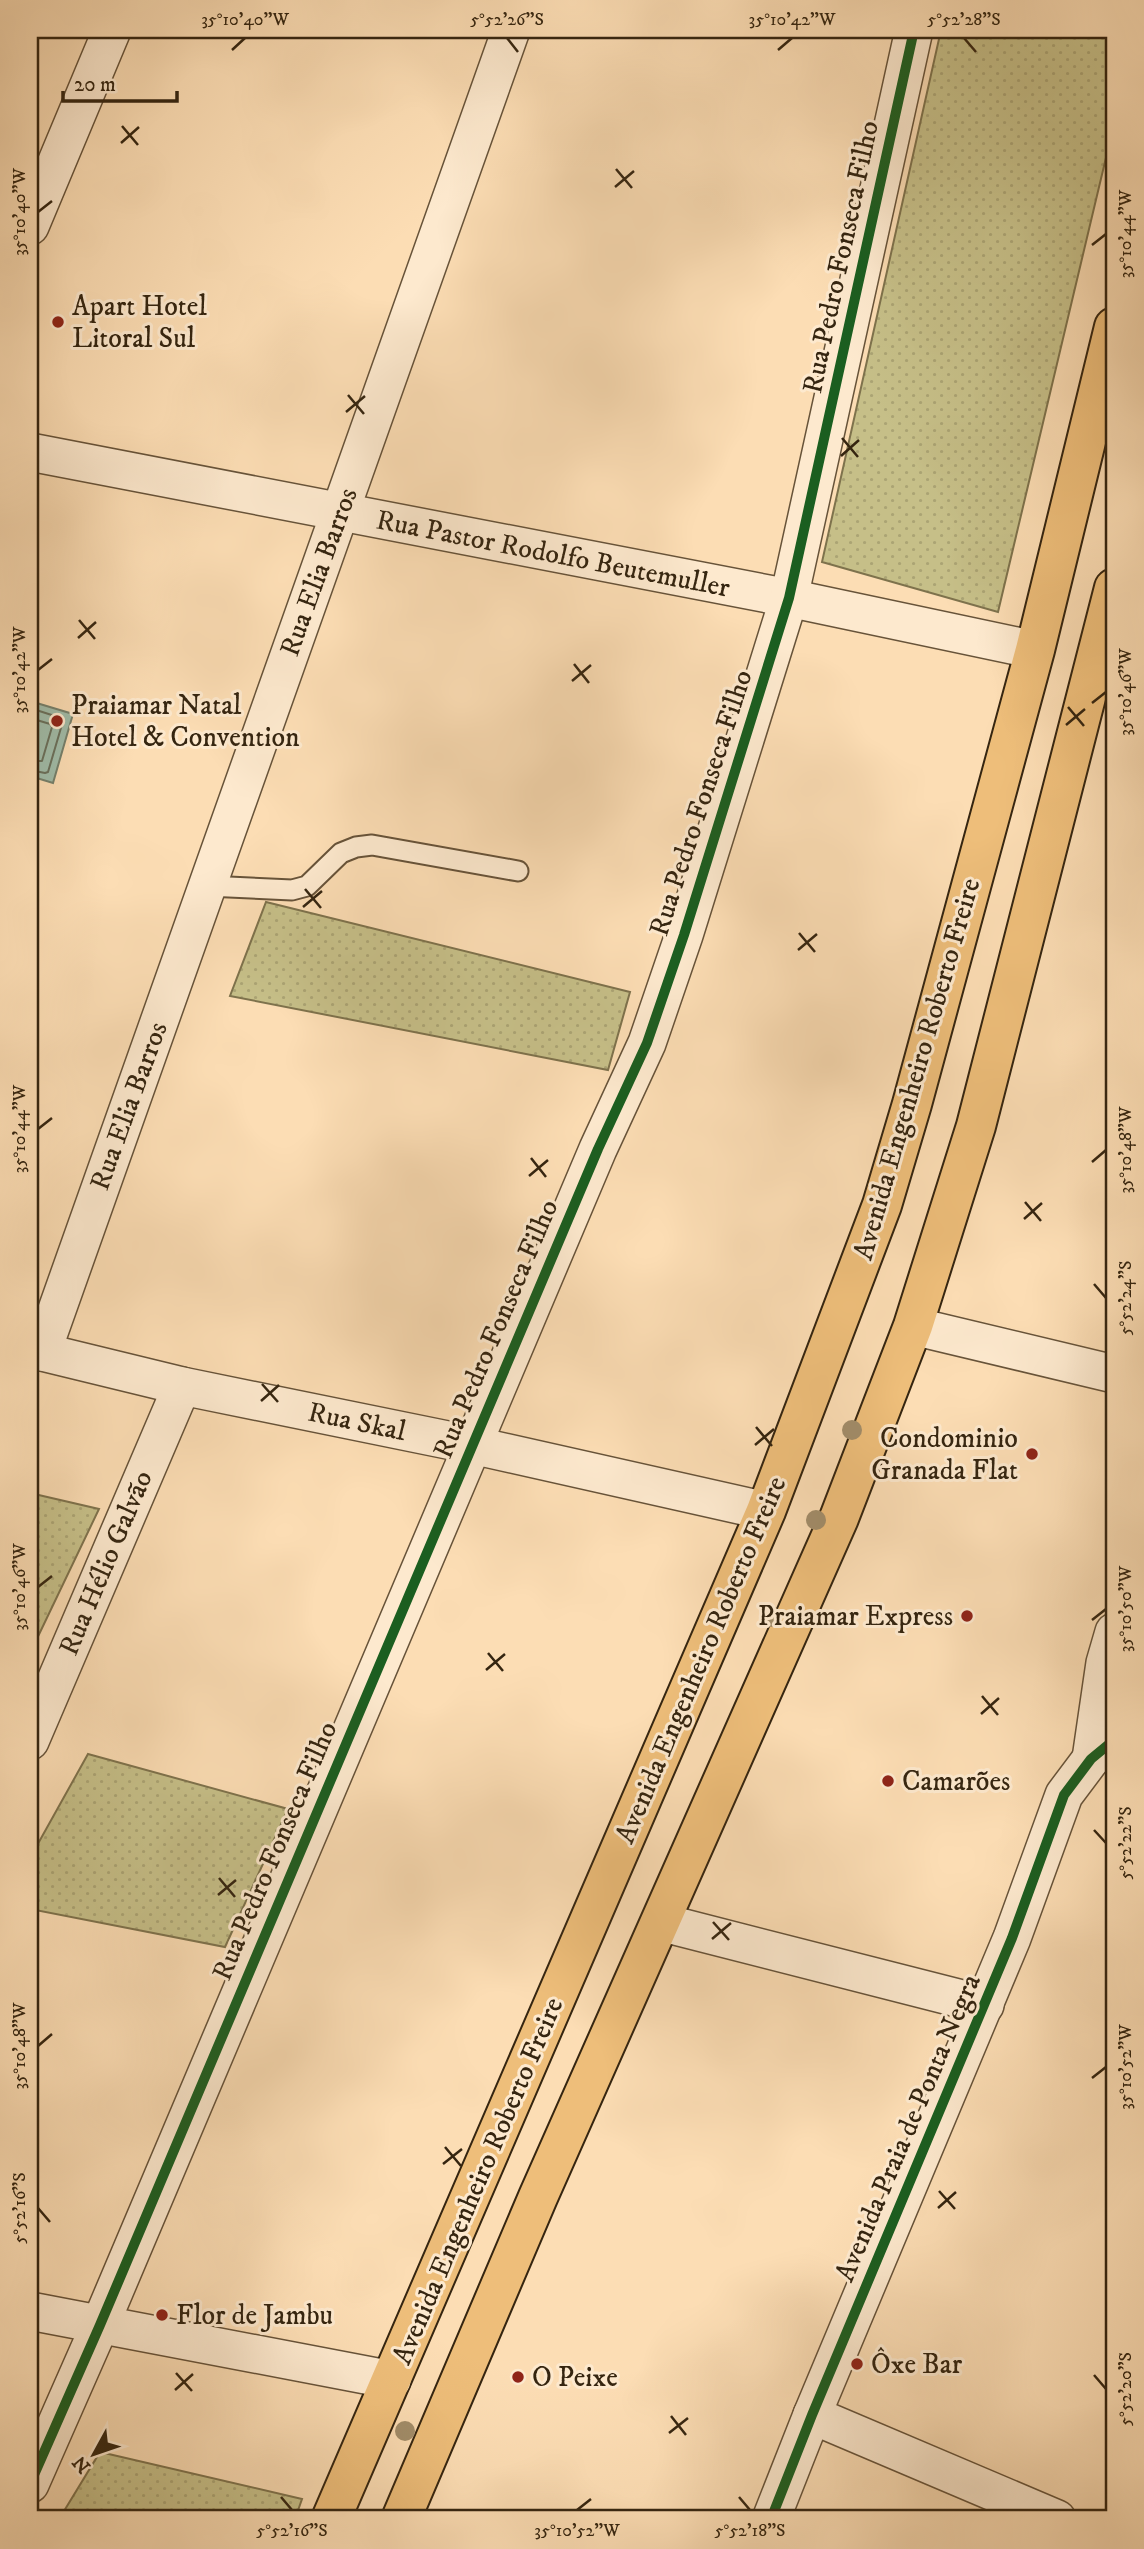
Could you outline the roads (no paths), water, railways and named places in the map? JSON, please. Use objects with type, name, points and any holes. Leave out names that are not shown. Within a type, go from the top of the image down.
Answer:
[{"type":"main road","name":"Avenida Engenheiro Roberto Freire","points":[[331,2519],[766,1511],[882,1205],[1035,650],[1114,327]]},
{"type":"main road","points":[[401,2519],[538,2197],[839,1518],[913,1326],[976,1126],[1108,643],[1114,588]]},
{"type":"street","points":[[30,226],[112,30]]},
{"type":"street","name":"Rua Elia Barros","points":[[36,1350],[207,886],[511,30]]},
{"type":"street","name":"Rua Pedro Fonseca Filho","points":[[30,2484],[100,2325],[592,1162],[647,1043],[684,935],[789,598],[915,30]]},
{"type":"street","name":"Rua Pastor Rodolfo Beutemuller","points":[[30,452],[789,598],[1035,650]]},
{"type":"street","points":[[913,1326],[1114,1374]]},
{"type":"street","name":"Rua Skal","points":[[36,1350],[182,1386],[472,1445],[766,1511]]},
{"type":"street","name":"Rua Hélio Galvão","points":[[30,1741],[182,1386]]},
{"type":"street","points":[[1102,1759],[1105,1663],[1114,1632]]},
{"type":"street","name":"Avenida Praia de Ponta Negra","points":[[771,2519],[812,2415],[985,2005],[1064,1795],[1102,1759]]},
{"type":"street","points":[[660,1922],[985,2005]]},
{"type":"street","points":[[30,2311],[392,2380]]},
{"type":"street","points":[[812,2415],[1058,2519]]},
{"type":"lane","points":[[207,886],[292,891],[307,886],[341,853],[372,845],[517,871]]},
{"type":"water","points":[[30,701],[73,714],[53,783],[30,776]]},
{"type":"place","name":"Apart Hotel Litoral Sul","points":[[58,322]]},
{"type":"place","name":"Praiamar Natal Hotel & Convention","points":[[57,721]]},
{"type":"place","name":"Condominio Granada Flat","points":[[1032,1454]]},
{"type":"place","name":"Praiamar Express","points":[[967,1616]]},
{"type":"place","name":"Camarões","points":[[888,1781]]},
{"type":"place","name":"Flor de Jambu","points":[[162,2315]]},
{"type":"place","name":"Ôxe Bar","points":[[857,2364]]},
{"type":"place","name":"O Peixe","points":[[518,2377]]}]
